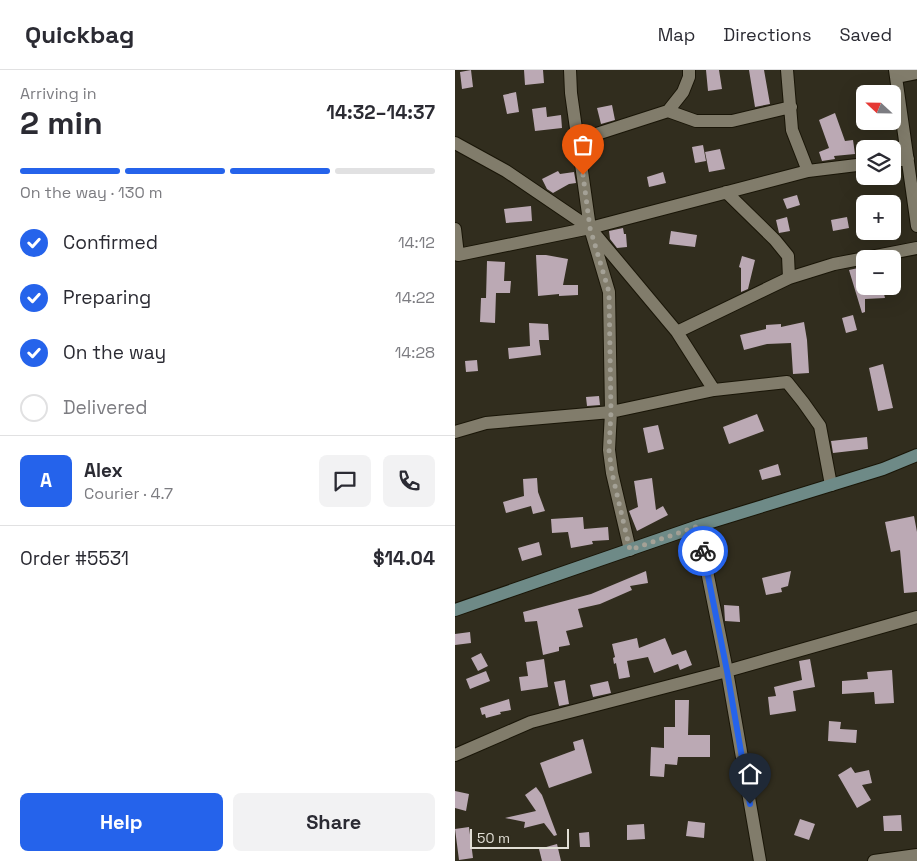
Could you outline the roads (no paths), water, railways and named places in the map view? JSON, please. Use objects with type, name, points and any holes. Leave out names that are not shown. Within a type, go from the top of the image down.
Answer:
[{"type":"main road","points":[[455,610],[698,526],[831,485],[917,455]]},
{"type":"main road","points":[[883,468],[917,464]]},
{"type":"street","points":[[570,70],[590,228],[609,292],[611,412],[609,450],[612,473],[630,550]]},
{"type":"street","points":[[578,140],[667,112],[683,92],[689,78],[689,70]]},
{"type":"street","points":[[787,70],[792,130],[808,171]]},
{"type":"street","points":[[917,73],[895,74],[917,226]]},
{"type":"street","points":[[667,112],[696,121],[732,121],[791,107]]},
{"type":"street","points":[[455,143],[506,170],[590,228],[677,332],[714,390]]},
{"type":"street","points":[[901,160],[908,159]]},
{"type":"street","points":[[455,229],[458,255],[590,228],[808,171],[856,165]]},
{"type":"street","points":[[726,192],[775,240],[788,256],[789,278]]},
{"type":"street","points":[[677,332],[789,278],[834,264],[917,248]]},
{"type":"street","points":[[455,432],[486,423],[611,412],[714,390],[787,382],[820,426],[831,485]]},
{"type":"street","points":[[698,526],[727,671],[760,861]]},
{"type":"street","points":[[455,755],[531,722],[727,671],[917,617]]},
{"type":"street","points":[[874,861],[917,855]]}]
